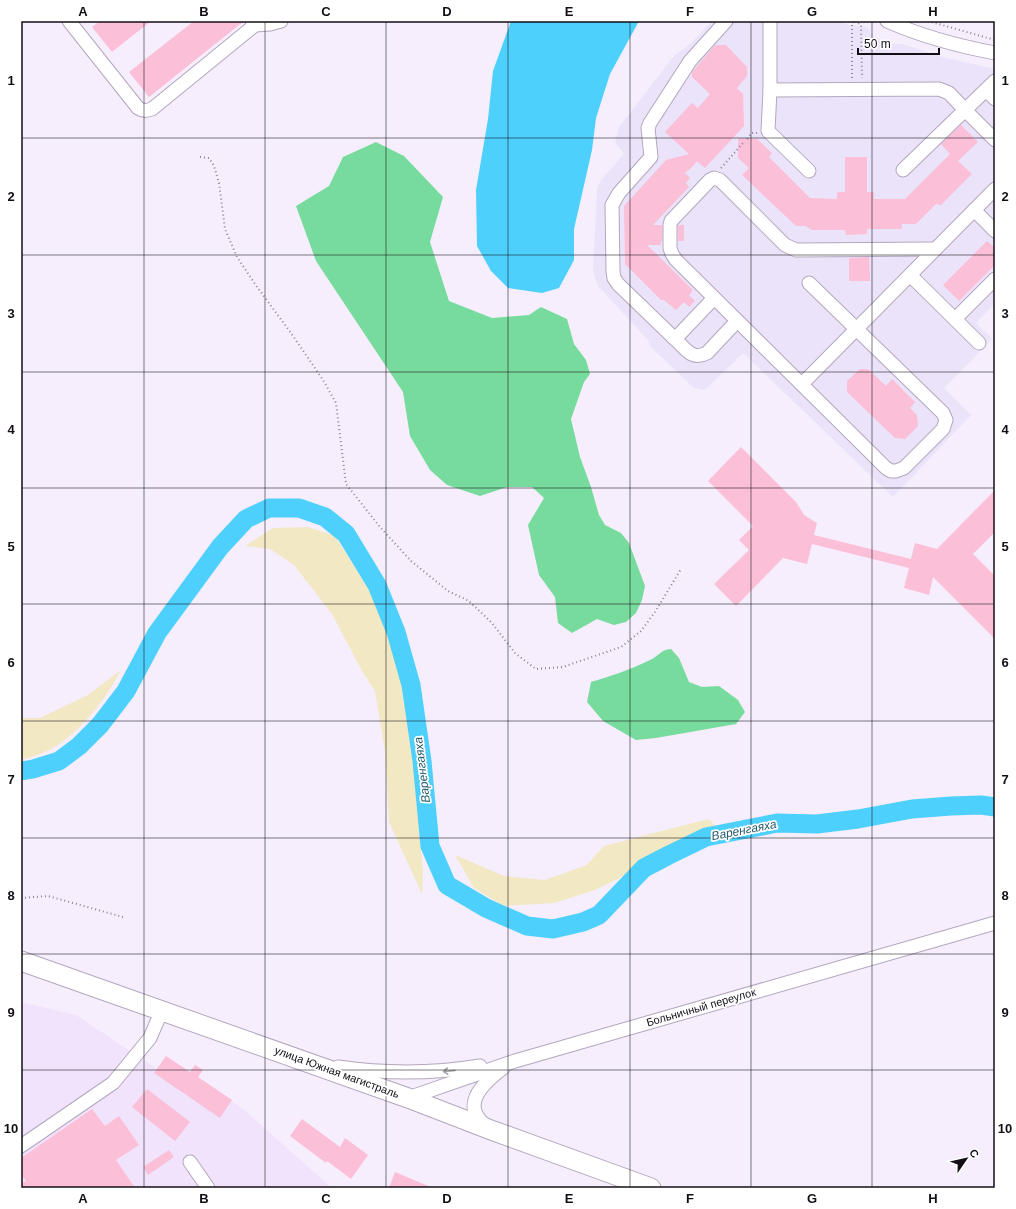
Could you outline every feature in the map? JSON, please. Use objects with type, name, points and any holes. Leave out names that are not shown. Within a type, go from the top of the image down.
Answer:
[{"type":"highway","name":"улица Южная магистраль","points":[[21,961],[305,1060],[651,1188]]},
{"type":"street","points":[[69,21],[138,108],[142,110],[152,109],[254,23],[270,24],[281,21]]},
{"type":"street","points":[[726,21],[690,61],[650,123],[648,128],[651,158],[619,193],[612,205],[612,271],[618,284],[690,354],[697,356],[707,353],[737,321]]},
{"type":"street","points":[[770,21],[770,90],[768,131],[809,171]]},
{"type":"street","points":[[887,21],[921,35],[995,53]]},
{"type":"street","points":[[770,90],[939,89],[949,93],[995,140]]},
{"type":"street","points":[[903,170],[966,110],[992,90]]},
{"type":"street","points":[[809,283],[943,413],[945,417],[945,425],[943,429],[904,468],[896,471],[891,471],[886,468],[676,260],[670,248],[670,225],[674,217],[710,180],[714,178],[720,180],[785,245],[796,250],[935,250]]},
{"type":"street","points":[[802,384],[995,189]]},
{"type":"street","points":[[974,210],[995,231]]},
{"type":"street","points":[[910,275],[979,343]]},
{"type":"street","points":[[955,319],[995,279]]},
{"type":"street","points":[[675,339],[714,298]]},
{"type":"street","name":"Больничный переулок","points":[[408,1098],[515,1060],[995,923]]},
{"type":"street","points":[[21,1146],[113,1083],[150,1038],[162,1010]]},
{"type":"street","points":[[305,1060],[360,1070],[411,1073],[458,1070],[515,1060]]},
{"type":"street","points":[[491,1130],[483,1124],[475,1113],[475,1098],[478,1091],[484,1084],[515,1060]]},
{"type":"street","points":[[190,1162],[208,1188]]},
{"type":"path","points":[[855,21],[862,25],[857,89],[852,23],[855,21]]},
{"type":"path","points":[[928,21],[995,40]]},
{"type":"path","points":[[710,180],[743,143]]},
{"type":"path","points":[[200,157],[209,158],[214,166],[219,183],[225,229],[237,258],[254,284],[292,333],[324,380],[336,403],[346,484],[380,527],[411,561],[448,590],[469,601],[492,624],[515,653],[536,669],[563,667],[621,647],[641,631],[655,612],[681,569]]},
{"type":"path","points":[[21,898],[48,896],[123,917]]},
{"type":"shaded area","points":[[712,21],[840,21],[848,25],[867,27],[875,38],[893,44],[902,44],[946,58],[995,69],[995,199],[992,202],[995,206],[995,304],[976,323],[992,339],[944,388],[971,415],[893,497],[743,353],[705,390],[694,388],[651,347],[648,340],[598,286],[593,272],[597,188],[601,180],[624,154],[615,142],[619,127],[674,56],[691,43]]},
{"type":"shaded area","points":[[21,1002],[76,1015],[157,1069],[166,1056],[190,1072],[195,1065],[203,1070],[198,1077],[243,1109],[332,1188],[21,1188]]},
{"type":"green space","points":[[376,142],[404,156],[443,197],[430,242],[449,301],[492,318],[529,315],[541,307],[567,319],[574,344],[586,360],[590,374],[584,382],[571,419],[580,457],[599,515],[605,525],[621,533],[629,543],[645,586],[642,600],[636,613],[626,622],[614,625],[597,619],[572,633],[558,623],[555,597],[539,575],[528,525],[544,498],[532,487],[507,487],[480,496],[447,485],[430,470],[410,436],[403,392],[316,261],[296,206],[329,186],[343,157]]},
{"type":"green space","points":[[671,649],[679,658],[689,682],[702,687],[719,686],[738,700],[745,712],[736,724],[636,740],[603,721],[587,702],[591,682],[635,667],[664,651]]},
{"type":"sand","points":[[308,527],[335,536],[379,606],[399,671],[413,763],[423,873],[422,894],[389,822],[385,752],[375,691],[362,671],[332,614],[294,565],[270,549],[245,546],[273,528]]},
{"type":"sand","points":[[121,670],[100,704],[72,734],[48,750],[25,759],[21,759],[21,718],[40,718],[88,695]]},
{"type":"sand","points":[[708,819],[715,825],[643,863],[638,869],[595,890],[554,903],[504,906],[474,888],[455,855],[504,876],[545,880],[587,865],[604,846]]},
{"type":"water","points":[[511,21],[639,21],[610,74],[596,118],[592,150],[574,229],[574,260],[559,288],[542,293],[508,288],[491,271],[477,246],[476,190],[488,119],[493,71]]},
{"type":"building","points":[[100,21],[151,21],[112,52],[92,27]]},
{"type":"building","points":[[194,21],[244,21],[149,97],[129,72]]},
{"type":"building","points":[[715,45],[726,45],[747,67],[747,76],[737,88],[743,94],[744,126],[705,168],[697,161],[685,173],[690,178],[686,183],[689,187],[653,225],[662,225],[661,245],[647,245],[693,290],[689,295],[695,301],[689,307],[684,302],[676,310],[664,300],[661,300],[625,264],[624,206],[666,160],[689,154],[665,132],[692,103],[698,108],[710,94],[692,77],[692,72]]},
{"type":"building","points":[[961,125],[978,142],[958,161],[972,174],[941,205],[936,204],[916,224],[902,224],[902,229],[867,229],[867,234],[846,235],[845,230],[812,230],[805,226],[796,226],[742,175],[749,168],[738,158],[738,138],[757,139],[772,153],[769,157],[810,198],[837,199],[837,192],[845,192],[845,157],[867,157],[867,192],[874,192],[874,199],[905,199],[950,154],[941,144]]},
{"type":"building","points":[[678,225],[684,225],[684,241],[678,241]]},
{"type":"building","points":[[987,241],[995,248],[995,265],[959,301],[943,285]]},
{"type":"building","points":[[869,257],[870,281],[849,281],[849,258]]},
{"type":"building","points":[[860,369],[868,369],[886,386],[892,379],[915,402],[910,408],[917,415],[918,426],[905,439],[895,438],[847,392],[847,381]]},
{"type":"building","points":[[741,447],[796,502],[804,515],[817,523],[814,535],[911,559],[915,543],[937,549],[995,490],[995,532],[973,554],[995,576],[995,639],[933,577],[929,595],[904,588],[909,568],[812,544],[807,564],[783,558],[736,606],[714,584],[749,550],[739,540],[753,526],[708,481]]},
{"type":"building","points":[[166,1056],[190,1072],[195,1065],[203,1070],[198,1077],[232,1100],[220,1118],[154,1073]]},
{"type":"building","points":[[147,1089],[190,1122],[175,1141],[132,1107]]},
{"type":"building","points":[[92,1109],[105,1126],[119,1116],[139,1145],[116,1160],[135,1188],[21,1188],[21,1184],[26,1181],[21,1174],[21,1158]]},
{"type":"building","points":[[302,1119],[340,1147],[345,1138],[368,1155],[351,1179],[327,1161],[326,1163],[290,1136]]},
{"type":"building","points":[[169,1150],[174,1157],[148,1175],[143,1167]]},
{"type":"building","points":[[395,1172],[433,1188],[389,1188]]},
{"type":"waterway","name":"Варенгаяха","points":[[21,771],[59,761],[79,746],[100,725],[126,691],[157,633],[220,547],[246,519],[269,508],[299,508],[325,517],[346,534],[377,585],[396,632],[411,685],[422,761],[430,846],[447,885],[486,908],[527,926],[553,929],[583,922],[599,915],[644,868],[706,837],[777,823],[817,824],[858,819],[912,809],[951,806],[981,805],[995,807]]}]
